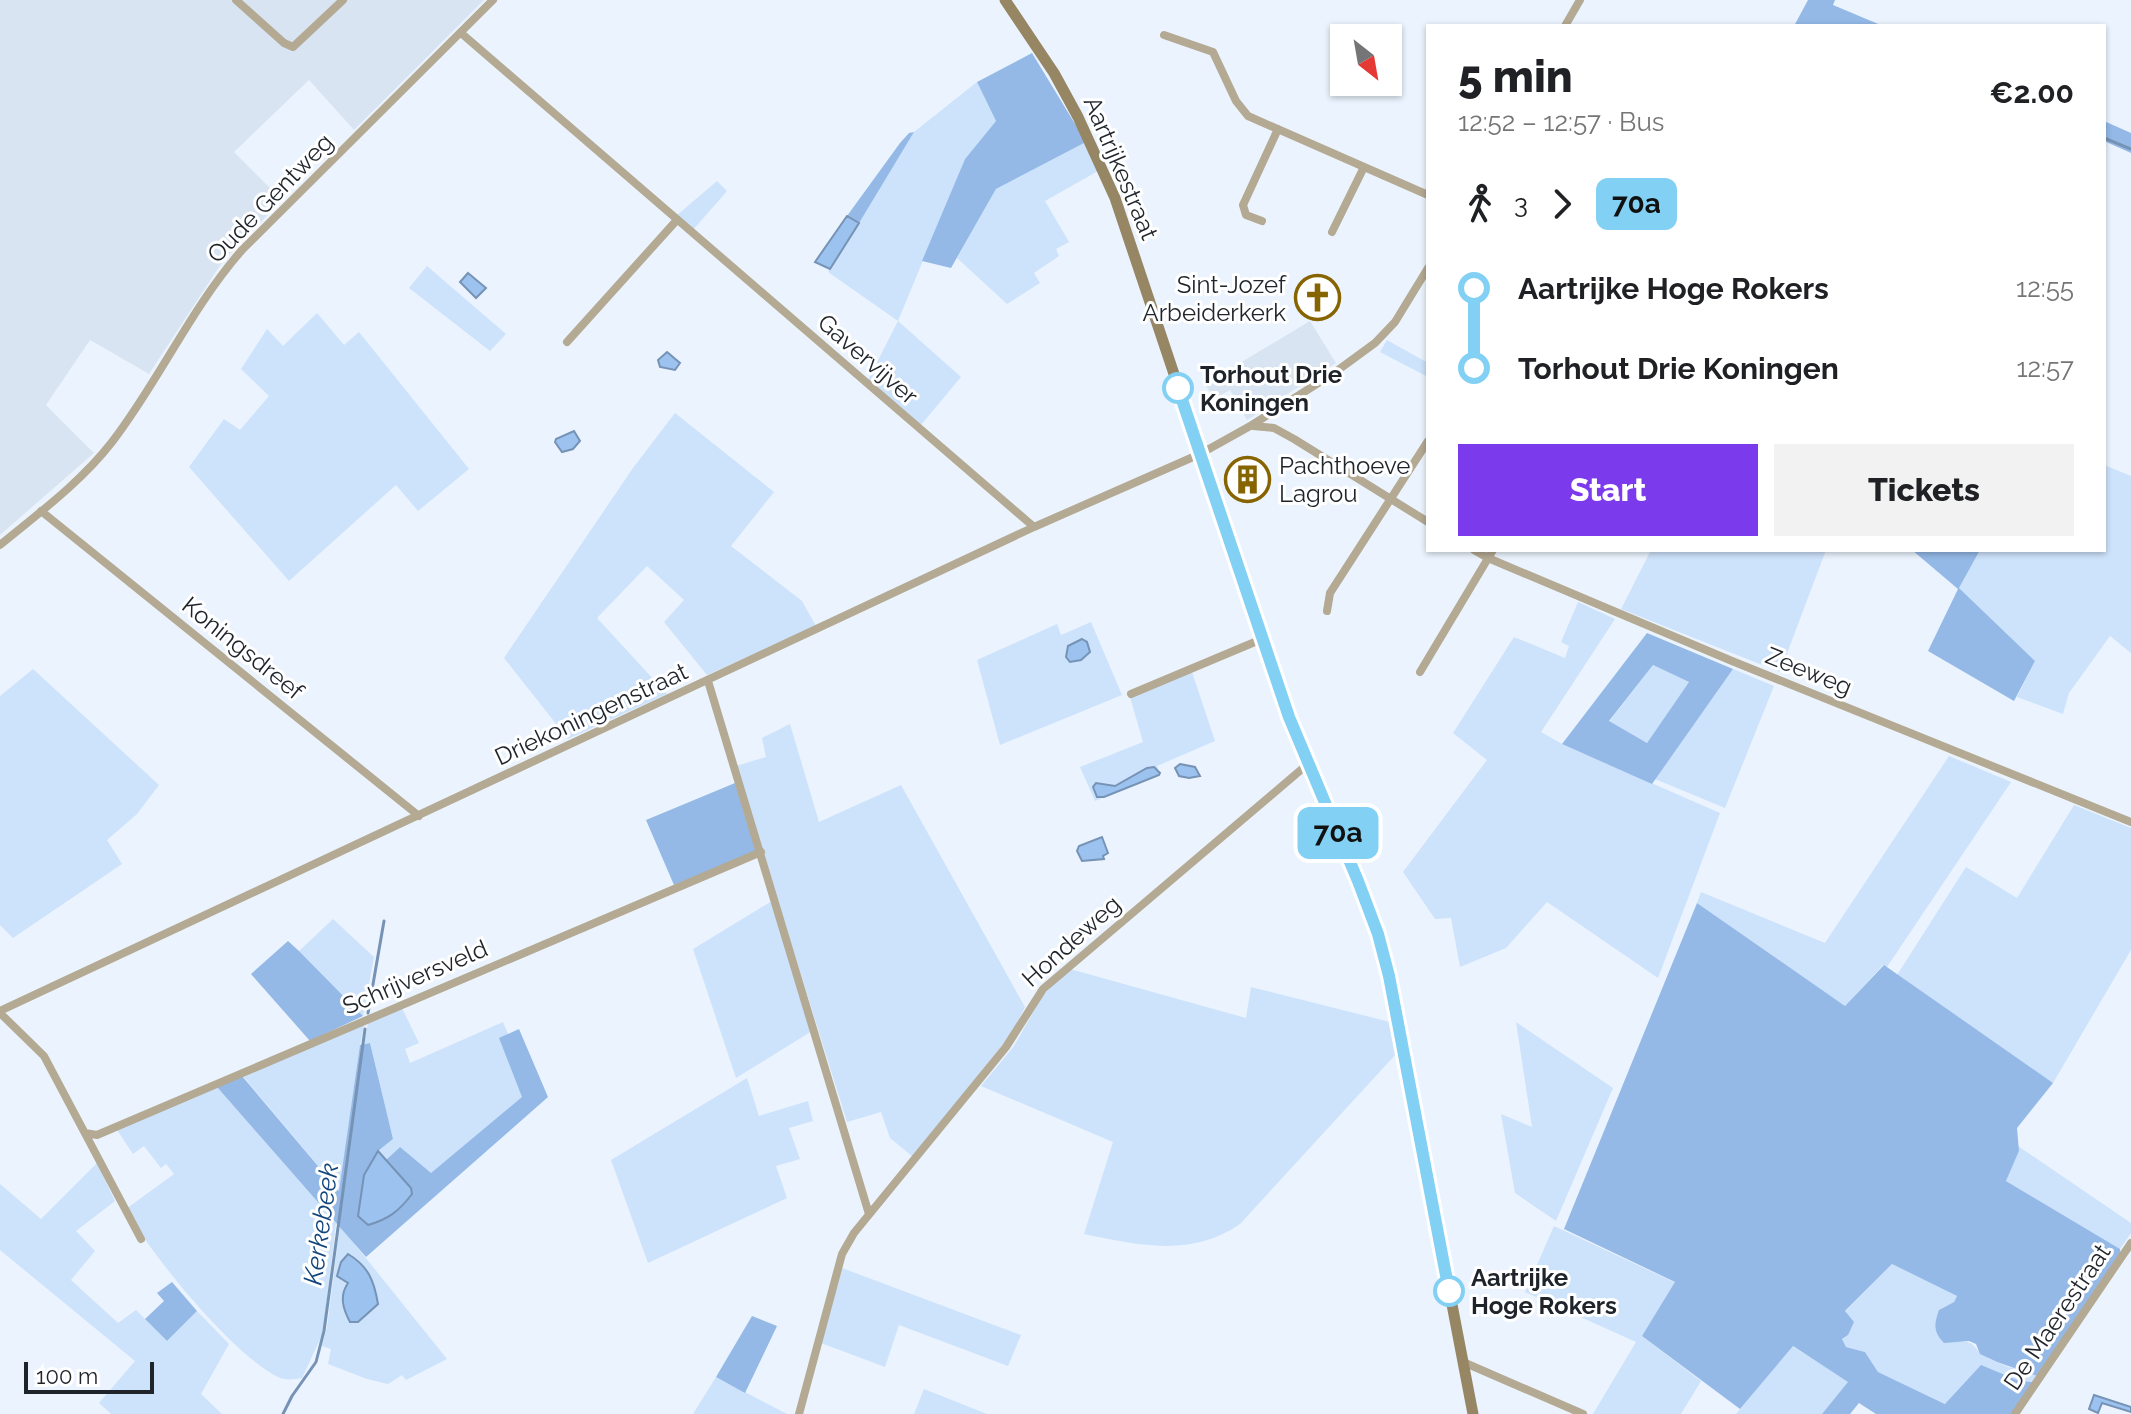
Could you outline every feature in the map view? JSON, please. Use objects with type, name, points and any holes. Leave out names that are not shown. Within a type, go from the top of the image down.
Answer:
[{"type":"street","points":[[236,0],[284,43],[293,47],[343,0]]},
{"type":"street","name":"Oude Gentweg","points":[[0,545],[88,469],[108,447],[232,262],[493,0]]},
{"type":"street","name":"Aartrijkestraat","points":[[1005,0],[1054,73],[1115,198],[1289,717],[1378,934],[1389,976],[1473,1414]]},
{"type":"street","points":[[1566,24],[1580,0]]},
{"type":"street","name":"Gavervijver","points":[[461,33],[1034,527]]},
{"type":"street","points":[[1164,35],[1213,52],[1236,101],[1248,116],[1426,194]]},
{"type":"street","points":[[1262,221],[1246,215],[1243,205],[1278,129]]},
{"type":"street","points":[[1332,232],[1364,167]]},
{"type":"street","points":[[567,342],[676,221]]},
{"type":"street","name":"Driekoningenstraat","points":[[141,1239],[44,1056],[0,1012],[1034,527],[1200,454],[1334,373],[1375,343],[1403,313],[1426,272]]},
{"type":"street","points":[[1252,425],[1274,428],[1426,521]]},
{"type":"street","points":[[1327,611],[1330,593],[1426,444]]},
{"type":"street","name":"Koningsdreef","points":[[41,511],[419,816]]},
{"type":"street","points":[[1420,672],[1490,554]]},
{"type":"street","name":"Zeeweg","points":[[1490,554],[1732,661],[2131,822]]},
{"type":"street","points":[[1131,694],[1262,639]]},
{"type":"street","points":[[708,681],[869,1214]]},
{"type":"street","name":"Hondeweg","points":[[799,1414],[841,1260],[854,1233],[1006,1047],[1043,989],[1309,763]]},
{"type":"street","name":"Schrijversveld","points":[[85,1133],[97,1135],[761,852]]},
{"type":"street","name":"De Maerestraat","points":[[2015,1414],[2131,1243]]},
{"type":"street","points":[[1463,1362],[1583,1414]]},
{"type":"shaded area","points":[[0,0],[484,0],[354,130],[309,80],[234,152],[282,200],[223,261],[149,374],[90,340],[46,405],[94,453],[0,535]]},
{"type":"shaded area","points":[[1808,0],[1835,0],[1833,5],[1878,24],[1795,24]]},
{"type":"shaded area","points":[[1032,53],[1086,142],[996,189],[951,268],[922,261],[965,159],[996,121],[977,82]]},
{"type":"shaded area","points":[[977,82],[996,121],[965,159],[898,321],[828,272],[914,132]]},
{"type":"shaded area","points":[[2106,122],[2131,133],[2131,153],[2106,142]]},
{"type":"shaded area","points":[[914,132],[859,223],[847,216],[900,143]]},
{"type":"shaded area","points":[[1086,142],[1098,171],[1045,201],[1069,242],[1056,249],[1059,256],[1034,273],[1040,283],[1007,304],[957,258],[996,189]]},
{"type":"shaded area","points":[[717,181],[727,191],[693,230],[676,216]]},
{"type":"shaded area","points":[[847,216],[859,223],[830,269],[815,262]]},
{"type":"shaded area","points":[[427,266],[506,334],[490,351],[409,288]]},
{"type":"shaded area","points":[[468,273],[486,288],[476,298],[460,282]]},
{"type":"shaded area","points":[[317,313],[344,345],[359,332],[469,469],[418,511],[396,485],[289,581],[189,467],[224,419],[240,430],[269,396],[241,369],[267,329],[283,346]]},
{"type":"shaded area","points":[[898,321],[961,377],[920,426],[868,380]]},
{"type":"shaded area","points":[[1310,321],[1336,363],[1247,420],[1230,390],[1214,399],[1205,384]]},
{"type":"shaded area","points":[[1387,340],[1426,362],[1426,376],[1380,352]]},
{"type":"shaded area","points":[[667,352],[680,363],[675,370],[660,367],[658,360]]},
{"type":"shaded area","points":[[675,413],[774,492],[731,546],[802,601],[816,626],[707,675],[664,622],[684,600],[647,566],[597,618],[667,694],[568,739],[504,658],[633,468]]},
{"type":"shaded area","points":[[574,431],[580,441],[573,449],[562,452],[556,439]]},
{"type":"shaded area","points":[[2106,466],[2131,476],[2131,653],[2110,636],[2069,693],[2063,714],[2017,697],[2035,661],[1959,588],[1979,552],[2106,552]]},
{"type":"shaded area","points":[[1650,552],[1825,552],[1780,672],[1621,609]]},
{"type":"shaded area","points":[[1914,552],[1979,552],[1959,588],[2035,661],[2014,701],[1928,651],[1958,589]]},
{"type":"shaded area","points":[[1578,602],[1615,619],[1541,732],[1720,813],[1658,978],[1547,902],[1506,948],[1460,967],[1451,918],[1435,919],[1403,872],[1487,760],[1453,733],[1514,637],[1565,658],[1569,646],[1561,642]]},
{"type":"shaded area","points":[[1091,622],[1122,695],[1000,745],[977,660],[1057,624],[1061,635]]},
{"type":"shaded area","points":[[1647,633],[1733,669],[1652,784],[1562,744]],"holes":[[[1653,665],[1689,682],[1647,743],[1609,721]]]},
{"type":"shaded area","points":[[1082,639],[1087,642],[1090,652],[1081,660],[1070,662],[1066,657],[1068,646]]},
{"type":"shaded area","points":[[1653,665],[1689,682],[1647,743],[1609,722]]},
{"type":"shaded area","points":[[33,669],[159,785],[137,814],[107,840],[122,864],[13,938],[0,925],[0,696]]},
{"type":"shaded area","points":[[1733,669],[1774,686],[1725,808],[1655,779]]},
{"type":"shaded area","points":[[1192,672],[1215,741],[1157,766],[1160,775],[1095,801],[1080,767],[1143,742],[1130,697]]},
{"type":"shaded area","points":[[790,724],[819,822],[901,785],[1025,1007],[1012,1033],[913,1157],[890,1138],[881,1112],[847,1122],[736,766],[766,757],[762,738]]},
{"type":"shaded area","points":[[1949,756],[2011,782],[1887,967],[1883,965],[1845,1006],[1697,903],[1701,892],[1825,943]]},
{"type":"shaded area","points":[[1180,764],[1195,767],[1200,776],[1179,776],[1175,768]]},
{"type":"shaded area","points":[[1154,767],[1159,775],[1097,797],[1093,787],[1096,783],[1115,786]]},
{"type":"shaded area","points":[[735,783],[756,852],[674,885],[646,820]]},
{"type":"shaded area","points":[[2074,805],[2131,828],[2131,950],[2053,1083],[1897,975],[1966,867],[2017,898]]},
{"type":"shaded area","points":[[1102,837],[1108,853],[1103,856],[1104,859],[1082,861],[1077,851],[1079,846]]},
{"type":"shaded area","points":[[772,901],[812,1031],[736,1078],[693,949]]},
{"type":"shaded area","points":[[1697,903],[1845,1006],[1884,965],[2053,1083],[2017,1128],[2019,1151],[2006,1181],[2120,1249],[2121,1258],[2040,1377],[1980,1354],[1976,1344],[1969,1341],[1944,1343],[1936,1331],[1937,1315],[1957,1296],[1892,1264],[1845,1311],[1854,1322],[1848,1335],[1842,1339],[1846,1347],[1865,1352],[1878,1372],[1945,1404],[1981,1365],[2017,1380],[2037,1383],[2015,1414],[1876,1414],[1859,1403],[1850,1414],[1822,1414],[1848,1382],[1793,1346],[1740,1409],[1642,1336],[1675,1282],[1564,1229]]},
{"type":"shaded area","points":[[333,919],[374,957],[363,1016],[299,951]]},
{"type":"shaded area","points":[[288,941],[363,1016],[310,1041],[251,974]]},
{"type":"shaded area","points":[[1070,969],[1246,1018],[1251,987],[1390,1022],[1397,1053],[1240,1224],[1221,1235],[1183,1245],[1164,1246],[1084,1234],[1113,1142],[981,1086],[1014,1046],[1043,995]]},
{"type":"shaded area","points":[[402,1008],[419,1043],[405,1049],[410,1063],[503,1022],[508,1034],[500,1039],[523,1097],[430,1174],[400,1147],[386,1160],[378,1151],[393,1139],[370,1043],[364,1044],[368,1023]]},
{"type":"shaded area","points":[[1516,1022],[1613,1088],[1556,1221],[1515,1193],[1501,1114],[1532,1127]]},
{"type":"shaded area","points":[[364,1025],[360,1045],[340,1192],[243,1076]]},
{"type":"shaded area","points":[[519,1029],[548,1097],[366,1257],[217,1087],[242,1076],[339,1191],[360,1045],[370,1043],[393,1139],[378,1151],[364,1175],[411,1188],[386,1160],[400,1147],[431,1173],[522,1097],[499,1038]]},
{"type":"shaded area","points":[[747,1078],[759,1116],[808,1101],[813,1121],[789,1128],[800,1159],[776,1166],[787,1198],[648,1263],[611,1160]]},
{"type":"shaded area","points":[[217,1087],[336,1223],[323,1333],[302,1378],[278,1377],[238,1348],[173,1276],[126,1209],[174,1174],[166,1164],[161,1168],[144,1146],[133,1154],[117,1130]]},
{"type":"shaded area","points":[[2018,1146],[2131,1223],[2131,1233],[2120,1249],[2006,1181],[2019,1151]]},
{"type":"shaded area","points":[[378,1151],[411,1188],[412,1194],[393,1214],[368,1225],[358,1216],[364,1175]]},
{"type":"shaded area","points":[[97,1163],[115,1201],[76,1231],[95,1251],[71,1280],[118,1323],[136,1310],[167,1341],[197,1311],[229,1344],[201,1394],[222,1414],[111,1414],[99,1403],[135,1361],[0,1250],[0,1184],[41,1219]]},
{"type":"shaded area","points":[[340,1226],[447,1359],[406,1380],[402,1375],[388,1384],[328,1364],[331,1349],[322,1346]]},
{"type":"shaded area","points":[[1554,1226],[1676,1283],[1642,1336],[1701,1381],[1681,1414],[1593,1414],[1636,1342],[1525,1292]]},
{"type":"shaded area","points":[[348,1254],[369,1274],[378,1304],[358,1322],[350,1322],[343,1298],[348,1283],[337,1276],[341,1262]]},
{"type":"shaded area","points":[[1892,1264],[1957,1296],[1954,1302],[1939,1310],[1959,1342],[1971,1344],[1998,1363],[2040,1377],[2037,1383],[2003,1375],[1961,1388],[1946,1404],[1878,1372],[1865,1352],[1846,1347],[1842,1339],[1848,1335],[1845,1312]]},
{"type":"shaded area","points":[[842,1268],[1021,1335],[1008,1366],[899,1325],[885,1367],[821,1343]]},
{"type":"shaded area","points":[[172,1282],[197,1311],[167,1341],[145,1319],[164,1301],[157,1293]]},
{"type":"shaded area","points":[[752,1316],[777,1326],[745,1393],[716,1377]]},
{"type":"shaded area","points":[[1792,1346],[1849,1382],[1822,1414],[1736,1414]]},
{"type":"shaded area","points":[[716,1377],[787,1414],[693,1414]]},
{"type":"shaded area","points":[[924,1389],[987,1414],[914,1414]]},
{"type":"shaded area","points":[[2094,1395],[2131,1407],[2131,1412],[2102,1403],[2098,1413],[2089,1409]]},
{"type":"waterway","points":[[2106,139],[2131,149]]},
{"type":"waterway","name":"Kerkebeek","points":[[368,1013],[384,921]]},
{"type":"waterway","name":"Kerkebeek","points":[[283,1414],[316,1362],[324,1331],[365,1029]]},
{"type":"bus line","name":"70a","points":[[1178,388],[1289,717],[1378,934],[1389,976],[1449,1291]]},
{"type":"place","name":"Sint-Jozef Arbeiderkerk","points":[[1317,298]]},
{"type":"place","name":"Torhout Drie Koningen","points":[[1178,388]]},
{"type":"place","name":"Pachthoeve Lagrou","points":[[1248,479]]},
{"type":"place","name":"Aartrijke Hoge Rokers","points":[[1449,1291]]}]
